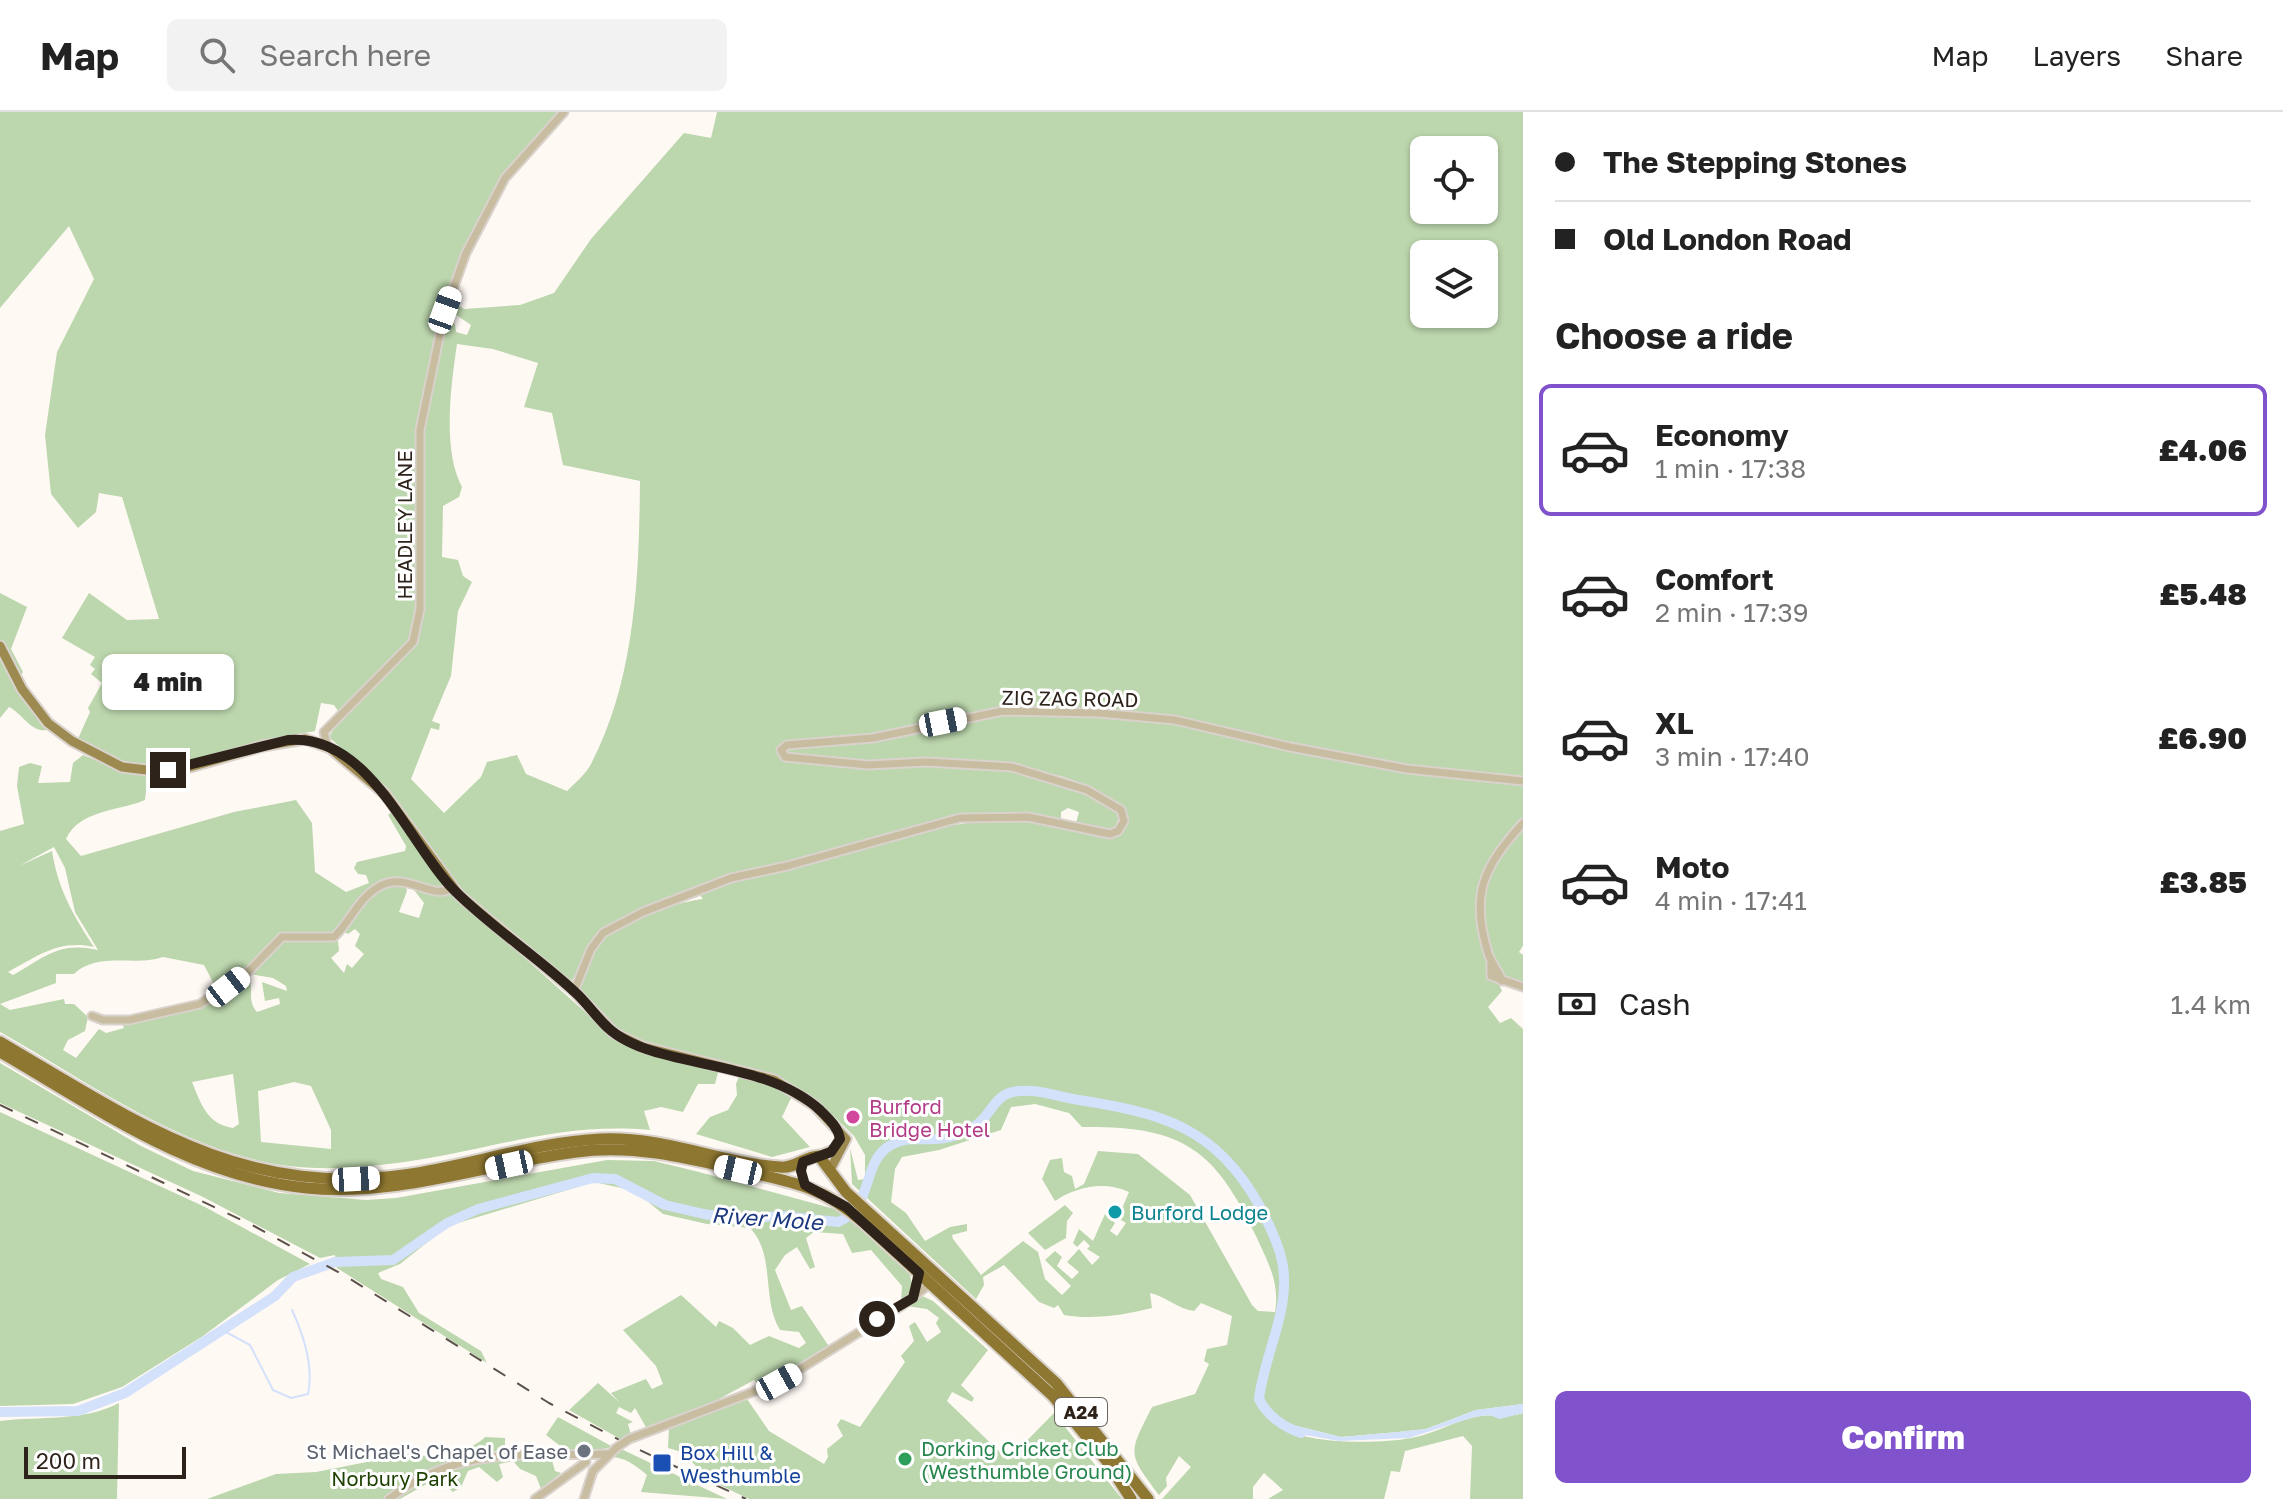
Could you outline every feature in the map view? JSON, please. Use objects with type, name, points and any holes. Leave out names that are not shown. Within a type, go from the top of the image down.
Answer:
[{"type":"highway","points":[[0,1042],[185,1146],[218,1159],[277,1173],[333,1179],[378,1178],[548,1145],[604,1138],[672,1143],[775,1167],[819,1156],[832,1169],[819,1190],[666,1154],[611,1150],[575,1152],[387,1188],[337,1190],[285,1185],[224,1171],[177,1153],[0,1052]]},
{"type":"highway","points":[[803,1162],[801,1171],[805,1185]]},
{"type":"highway","name":"A24","points":[[832,1169],[850,1202],[1069,1397],[1148,1499]]},
{"type":"highway","name":"A24","points":[[819,1190],[850,1202]]},
{"type":"highway","name":"A24","points":[[925,1271],[926,1288],[947,1299],[1053,1396],[1106,1460],[1131,1499]]},
{"type":"main road","points":[[0,646],[22,689],[48,723],[72,741],[122,767],[155,771],[183,769],[288,740],[305,739],[327,746],[385,794],[452,888],[574,991],[606,1027],[633,1043],[774,1080],[806,1099],[839,1130],[846,1142],[832,1169]]},
{"type":"main road","points":[[819,1156],[839,1145],[839,1130]]},
{"type":"street","name":"HEADLEY LANE","points":[[327,746],[324,732],[415,638],[420,609],[420,430],[444,314],[466,253],[505,178],[564,112]]},
{"type":"street","name":"ZIG ZAG ROAD","points":[[574,991],[591,949],[605,931],[663,903],[731,878],[787,866],[960,818],[1028,817],[1110,834],[1118,831],[1124,821],[1121,810],[1103,797],[1026,770],[950,762],[868,765],[785,757],[781,750],[787,745],[873,738],[995,712],[1099,713],[1175,720],[1290,747],[1407,769],[1523,781]]},
{"type":"street","points":[[1523,823],[1508,839],[1478,893],[1491,960],[1489,974],[1523,987]]},
{"type":"street","points":[[92,1016],[103,1020],[129,1020],[200,1004],[249,971],[282,937],[334,937],[355,907],[387,882],[406,881],[440,891],[452,888]]},
{"type":"street","points":[[913,1298],[925,1271]]},
{"type":"street","points":[[535,1499],[587,1462],[605,1456],[629,1439],[779,1382],[926,1288]]},
{"type":"street","points":[[389,1499],[417,1480],[464,1460],[517,1453],[605,1456]]},
{"type":"street","points":[[584,1499],[590,1477],[605,1456]]},
{"type":"green space","points":[[0,112],[564,112],[505,178],[466,253],[443,317],[455,324],[456,332],[467,335],[471,325],[449,310],[452,301],[464,309],[520,305],[554,293],[591,239],[684,133],[711,138],[717,112],[1523,112],[1523,946],[1519,952],[1523,955],[1523,985],[1503,978],[1498,982],[1502,991],[1488,1007],[1500,1023],[1511,1018],[1523,1029],[1523,1404],[1476,1410],[1426,1429],[1341,1437],[1293,1425],[1288,1431],[1332,1441],[1398,1440],[1475,1417],[1523,1413],[1523,1499],[1470,1499],[1472,1446],[1463,1436],[1405,1451],[1400,1472],[1391,1471],[1384,1499],[1268,1499],[1283,1490],[1264,1473],[1253,1487],[1253,1499],[1162,1499],[1191,1467],[1179,1456],[1166,1478],[1167,1486],[1159,1495],[1136,1461],[1134,1453],[1138,1435],[1152,1407],[1195,1394],[1209,1364],[1204,1361],[1207,1349],[1227,1345],[1232,1316],[1201,1303],[1194,1311],[1188,1310],[1150,1293],[1152,1308],[1108,1316],[1064,1315],[1058,1305],[1054,1308],[1039,1302],[1004,1265],[983,1277],[984,1285],[976,1299],[852,1184],[850,1148],[858,1180],[865,1179],[865,1155],[854,1136],[822,1105],[774,1075],[632,1039],[610,1024],[579,990],[595,948],[628,922],[677,904],[703,899],[695,889],[601,930],[571,982],[450,882],[394,796],[329,737],[344,712],[418,640],[422,610],[419,456],[427,400],[424,400],[421,415],[416,473],[420,600],[408,645],[338,711],[334,705],[321,703],[315,731],[195,762],[167,766],[138,765],[109,757],[77,741],[90,712],[88,708],[102,683],[91,674],[95,669],[90,665],[95,657],[62,638],[89,593],[127,620],[159,619],[122,497],[99,493],[96,512],[78,528],[51,494],[45,435],[57,352],[94,279],[69,226],[0,308]],"holes":[[[457,344],[493,349],[538,363],[524,407],[552,413],[563,465],[640,481],[636,589],[626,661],[618,697],[589,768],[567,791],[526,774],[517,755],[487,762],[481,777],[444,813],[411,779],[431,728],[439,730],[440,724],[432,721],[451,676],[458,611],[472,582],[463,576],[458,560],[442,557],[443,506],[459,497],[462,487],[456,472],[450,436],[452,378]],[[1041,709],[1163,716],[1261,740],[1261,744],[1181,723],[1020,713],[947,724],[879,739],[880,736],[939,721]],[[980,761],[1058,775],[1112,800],[1126,813],[1124,828],[1111,836],[1053,823],[1001,818],[954,825],[953,817],[980,813],[1035,815],[1061,820],[1061,812],[1068,808],[1079,812],[1076,823],[1108,832],[1115,830],[1120,812],[1098,796],[1071,783],[1040,775],[974,766],[883,765],[882,762]],[[1035,1104],[1069,1113],[1082,1127],[1145,1131],[1190,1148],[1209,1162],[1241,1206],[1256,1236],[1272,1273],[1276,1291],[1275,1312],[1258,1311],[1252,1305],[1190,1195],[1138,1154],[1098,1151],[1084,1184],[1075,1189],[1072,1176],[1064,1172],[1062,1158],[1050,1160],[1042,1179],[1055,1201],[1092,1187],[1111,1187],[1129,1192],[1118,1218],[1126,1223],[1117,1236],[1110,1231],[1115,1223],[1105,1214],[1093,1241],[1079,1229],[1073,1243],[1077,1247],[1084,1240],[1090,1246],[1087,1249],[1100,1257],[1092,1265],[1079,1249],[1067,1262],[1079,1272],[1072,1279],[1057,1266],[1062,1257],[1055,1251],[1045,1260],[1071,1286],[1062,1295],[1045,1279],[1038,1252],[1023,1241],[981,1275],[953,1239],[952,1235],[967,1231],[967,1224],[950,1227],[925,1241],[906,1213],[891,1202],[895,1169],[902,1157],[939,1150],[1001,1130],[1011,1107]]]},
{"type":"green space","points":[[0,593],[27,607],[11,649],[23,672],[19,678],[0,642]]},
{"type":"green space","points":[[0,653],[49,727],[47,730],[36,729],[9,707],[0,718]]},
{"type":"green space","points":[[83,755],[121,771],[148,774],[145,800],[90,817],[72,829],[66,839],[81,856],[234,812],[296,800],[312,823],[315,872],[346,892],[369,883],[366,875],[358,874],[354,868],[357,862],[405,851],[406,846],[388,815],[394,810],[447,887],[392,878],[371,887],[344,923],[329,936],[338,941],[339,951],[331,958],[344,973],[347,964],[352,968],[364,954],[355,946],[360,934],[355,929],[348,934],[345,932],[355,914],[376,893],[405,884],[407,891],[399,912],[419,918],[424,903],[414,890],[415,885],[443,894],[452,893],[615,1037],[719,1069],[715,1084],[698,1084],[683,1112],[661,1107],[644,1111],[650,1130],[589,1129],[417,1160],[359,1167],[299,1167],[260,1161],[225,1151],[158,1123],[0,1032],[0,1004],[0,831],[24,824],[17,786],[19,767],[30,763],[42,766],[38,783],[70,782],[73,763]],"holes":[[[54,847],[65,868],[75,912],[98,950],[62,949],[13,975],[8,972],[59,947],[94,947],[67,901],[52,851],[19,866]],[[163,957],[204,965],[217,990],[239,972],[273,978],[286,986],[287,991],[262,982],[265,1001],[279,998],[280,1004],[257,1012],[252,1004],[249,977],[245,978],[222,997],[220,994],[199,1007],[122,1023],[124,1028],[106,1033],[99,1029],[76,1058],[63,1050],[68,1040],[85,1031],[88,1017],[74,1004],[65,1004],[64,999],[10,1010],[0,1004],[56,983],[56,974],[74,974],[94,963]],[[233,1074],[239,1124],[233,1128],[224,1126],[211,1117],[192,1082]],[[294,1082],[311,1086],[331,1130],[331,1149],[261,1142],[258,1091]]]},
{"type":"green space","points":[[0,1063],[141,1146],[193,1171],[279,1193],[366,1200],[396,1198],[607,1160],[654,1161],[699,1172],[842,1211],[909,1272],[913,1287],[909,1298],[901,1301],[902,1286],[871,1250],[852,1253],[843,1234],[814,1232],[806,1238],[815,1267],[810,1269],[797,1247],[785,1255],[775,1270],[791,1310],[802,1306],[830,1348],[761,1387],[754,1380],[710,1404],[647,1429],[635,1408],[631,1413],[619,1407],[616,1413],[633,1422],[628,1424],[631,1435],[622,1440],[569,1410],[598,1383],[619,1402],[611,1393],[646,1379],[652,1389],[663,1384],[656,1366],[623,1330],[681,1295],[716,1327],[719,1321],[733,1328],[750,1345],[769,1336],[799,1348],[806,1343],[799,1332],[780,1330],[774,1318],[763,1251],[750,1228],[707,1224],[663,1214],[635,1191],[594,1182],[448,1226],[400,1264],[378,1273],[381,1279],[403,1287],[419,1313],[481,1351],[487,1363],[337,1268],[335,1255],[320,1258],[203,1197],[0,1103]]},
{"type":"green space","points":[[740,1074],[772,1084],[792,1096],[782,1117],[810,1147],[772,1157],[696,1134],[710,1117],[728,1110],[737,1095],[736,1084]]},
{"type":"green space","points":[[0,1112],[205,1207],[310,1264],[278,1280],[203,1336],[122,1387],[73,1404],[0,1406]]},
{"type":"green space","points":[[1065,1205],[1073,1213],[1067,1221],[1066,1238],[1045,1250],[1028,1233]]},
{"type":"green space","points":[[920,1295],[933,1301],[988,1350],[961,1385],[974,1398],[972,1402],[952,1392],[947,1401],[1008,1460],[1054,1413],[1122,1499],[749,1499],[693,1472],[696,1466],[682,1452],[668,1448],[669,1427],[747,1399],[769,1431],[824,1464],[828,1457],[827,1449],[843,1436],[837,1425],[841,1419],[860,1427],[905,1362],[901,1356],[914,1341],[909,1326],[915,1322],[927,1342],[941,1332],[936,1323],[939,1318],[927,1309],[906,1306]]},
{"type":"green space","points":[[119,1403],[117,1499],[0,1499],[0,1421],[76,1416]]},
{"type":"green space","points":[[558,1417],[613,1447],[572,1455],[546,1435]]},
{"type":"green space","name":"Norbury Park","points":[[485,1437],[505,1438],[505,1450],[468,1455],[433,1468],[434,1473],[461,1462],[551,1457],[555,1471],[561,1473],[541,1489],[536,1476],[520,1469],[513,1461],[499,1464],[503,1477],[497,1482],[479,1467],[468,1471],[461,1487],[453,1492],[437,1478],[400,1499],[207,1499],[276,1474],[316,1472],[418,1452],[422,1456],[447,1453],[472,1446]]},
{"type":"green space","points":[[621,1449],[727,1499],[641,1492],[647,1475],[625,1460],[610,1457]]},
{"type":"water","points":[[1523,1404],[1523,1413],[1500,1419],[1489,1415],[1474,1417],[1409,1438],[1339,1441],[1288,1432],[1293,1425],[1341,1437],[1426,1429],[1476,1410]]},
{"type":"waterway","name":"River Mole","points":[[0,1412],[78,1411],[125,1393],[275,1296],[293,1277],[335,1262],[393,1260],[447,1223],[478,1209],[593,1178],[615,1179],[665,1205],[704,1214],[733,1219],[781,1216],[838,1222],[857,1207],[875,1162],[891,1145],[905,1140],[943,1139],[958,1134],[979,1123],[1003,1096],[1029,1091],[1161,1118],[1205,1141],[1242,1179],[1272,1232],[1282,1261],[1284,1279],[1280,1313],[1259,1399],[1277,1420],[1301,1433]]},
{"type":"waterway","points":[[224,1331],[250,1345],[273,1390],[291,1398],[308,1394],[310,1373],[307,1351],[292,1310]]},
{"type":"railway","points":[[0,1105],[254,1226],[347,1277],[549,1403],[633,1447],[746,1499]]},
{"type":"place","name":"Burford Bridge Hotel","points":[[853,1117]]},
{"type":"place","name":"Burford Lodge","points":[[1115,1212]]},
{"type":"place","name":"St Michael's Chapel of Ease","points":[[584,1451]]},
{"type":"place","name":"Dorking Cricket Club (Westhumble Ground)","points":[[905,1459]]},
{"type":"place","name":"Box Hill & Westhumble","points":[[662,1463]]},
{"type":"route","points":[[168,770],[224,759],[288,740],[305,739],[327,746],[385,794],[445,881],[459,895],[574,991],[614,1033],[643,1047],[774,1080],[806,1099],[839,1130],[840,1139],[836,1149],[811,1156],[803,1162],[801,1171],[805,1185],[846,1207],[919,1273],[919,1284],[913,1298],[877,1319]]}]
